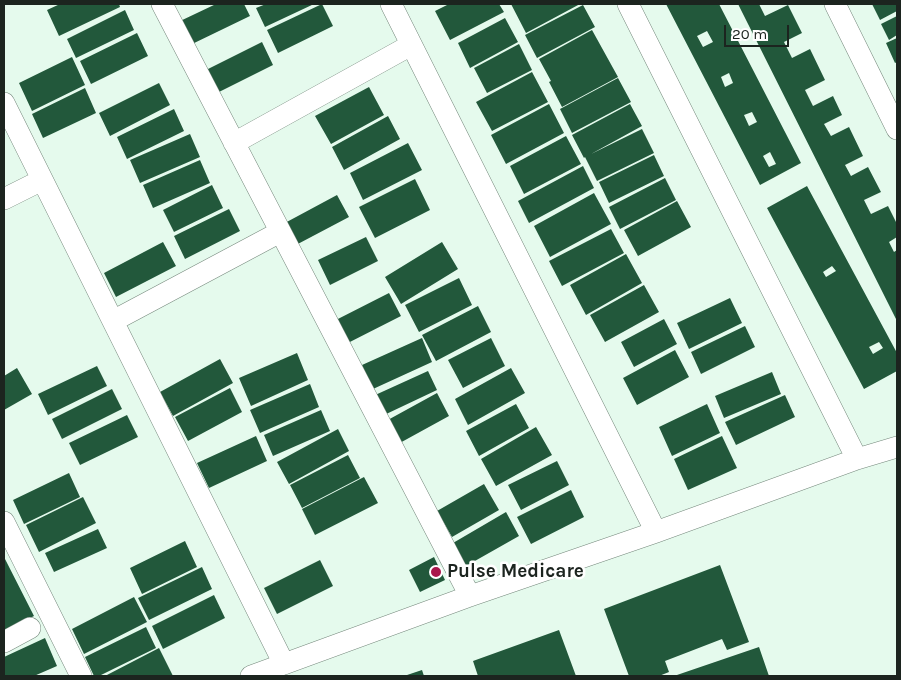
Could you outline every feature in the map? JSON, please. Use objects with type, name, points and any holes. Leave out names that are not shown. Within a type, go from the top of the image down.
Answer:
[{"type":"street","points":[[162,4],[470,596]]},
{"type":"street","points":[[391,4],[656,532]]},
{"type":"street","points":[[628,4],[857,459]]},
{"type":"street","points":[[835,4],[897,130]]},
{"type":"street","points":[[234,143],[411,45]]},
{"type":"street","points":[[4,103],[284,664]]},
{"type":"street","points":[[4,198],[42,180]]},
{"type":"street","points":[[113,320],[280,232]]},
{"type":"street","points":[[251,676],[470,596],[656,532],[857,459],[897,447]]},
{"type":"street","points":[[4,522],[81,676]]},
{"type":"street","points":[[4,642],[30,628]]},
{"type":"building","points":[[60,4],[119,4],[120,7],[59,36],[47,10]]},
{"type":"building","points":[[216,4],[244,4],[250,16],[188,46],[176,23]]},
{"type":"building","points":[[266,4],[314,4],[265,27],[256,8]]},
{"type":"building","points":[[322,4],[333,26],[278,53],[267,30]]},
{"type":"building","points":[[449,4],[499,4],[504,12],[450,40],[435,11]]},
{"type":"building","points":[[511,4],[580,4],[526,33]]},
{"type":"building","points":[[666,4],[719,4],[801,163],[760,185]],"holes":[[[707,31],[713,42],[703,47],[697,36]],[[729,73],[733,83],[725,87],[721,77]],[[752,112],[757,122],[749,126],[744,115]],[[770,152],[776,164],[769,167],[763,156]]]},
{"type":"building","points":[[738,4],[759,4],[765,16],[788,5],[802,33],[784,42],[792,58],[810,49],[825,80],[805,90],[813,106],[833,96],[842,115],[824,124],[831,136],[849,127],[863,156],[845,165],[851,176],[868,167],[881,192],[864,200],[871,214],[888,206],[897,224],[897,237],[889,242],[894,252],[897,250],[897,321]]},
{"type":"building","points":[[872,4],[897,4],[897,11],[880,20]]},
{"type":"building","points":[[583,5],[595,27],[537,58],[525,35]]},
{"type":"building","points":[[125,10],[134,30],[76,58],[67,39]]},
{"type":"building","points":[[897,16],[897,35],[889,40],[881,24]]},
{"type":"building","points":[[505,18],[518,42],[470,68],[458,43]]},
{"type":"building","points":[[592,30],[618,77],[562,107],[539,59]]},
{"type":"building","points":[[137,33],[148,56],[91,84],[80,61]]},
{"type":"building","points":[[897,38],[897,62],[895,63],[886,43]]},
{"type":"building","points":[[262,42],[273,65],[213,95],[202,72]]},
{"type":"building","points":[[519,44],[532,70],[487,93],[474,68]]},
{"type":"building","points":[[72,57],[85,85],[32,111],[19,83]]},
{"type":"building","points":[[532,72],[548,102],[492,131],[476,102]]},
{"type":"building","points":[[618,78],[631,102],[572,133],[560,109]]},
{"type":"building","points":[[159,83],[170,105],[110,136],[99,113]]},
{"type":"building","points":[[369,87],[384,115],[331,144],[315,116]]},
{"type":"building","points":[[85,88],[96,113],[43,138],[32,114]]},
{"type":"building","points":[[549,104],[564,133],[506,164],[491,135]]},
{"type":"building","points":[[630,104],[642,126],[591,154],[642,129],[654,153],[597,181],[572,135]]},
{"type":"building","points":[[174,109],[184,131],[127,159],[117,137]]},
{"type":"building","points":[[388,116],[400,139],[344,170],[332,147]]},
{"type":"building","points":[[190,134],[200,157],[140,183],[130,160]]},
{"type":"building","points":[[566,136],[581,164],[524,194],[510,166]]},
{"type":"building","points":[[408,143],[422,170],[363,200],[350,173]]},
{"type":"building","points":[[654,155],[664,176],[609,203],[599,182]]},
{"type":"building","points":[[200,160],[210,183],[153,208],[143,185]]},
{"type":"building","points":[[583,166],[594,188],[529,223],[518,201]]},
{"type":"building","points":[[665,178],[676,200],[620,229],[609,207]]},
{"type":"building","points":[[415,179],[430,210],[375,238],[359,207]]},
{"type":"building","points":[[212,185],[223,208],[174,232],[163,210]]},
{"type":"building","points":[[807,186],[897,353],[897,371],[864,389],[767,208]],"holes":[[[832,266],[836,271],[826,277],[823,272]],[[879,342],[883,348],[873,354],[869,347]]]},
{"type":"building","points":[[594,193],[611,224],[550,257],[534,226]]},
{"type":"building","points":[[337,195],[349,217],[294,246],[283,224]]},
{"type":"building","points":[[677,201],[691,227],[638,256],[624,230]]},
{"type":"building","points":[[229,209],[240,231],[185,259],[174,236]]},
{"type":"building","points":[[611,229],[624,253],[562,286],[549,261]]},
{"type":"building","points":[[366,237],[378,261],[330,285],[318,260]]},
{"type":"building","points":[[163,242],[176,266],[116,297],[104,273]]},
{"type":"building","points":[[442,242],[458,269],[401,304],[385,277]]},
{"type":"building","points":[[626,254],[642,283],[586,315],[570,285]]},
{"type":"building","points":[[459,278],[472,305],[419,332],[405,305]]},
{"type":"building","points":[[644,285],[659,312],[605,342],[590,315]]},
{"type":"building","points":[[389,293],[401,316],[342,346],[330,323]]},
{"type":"building","points":[[730,298],[742,323],[689,349],[677,323]]},
{"type":"building","points":[[478,306],[491,332],[436,361],[422,335]]},
{"type":"building","points":[[664,319],[677,344],[634,367],[621,342]]},
{"type":"building","points":[[745,326],[755,347],[701,374],[691,352]]},
{"type":"building","points":[[422,338],[432,362],[373,389],[362,365]]},
{"type":"building","points":[[491,338],[505,366],[463,388],[448,360]]},
{"type":"building","points":[[675,350],[689,377],[637,405],[623,378]]},
{"type":"building","points":[[297,353],[308,380],[251,406],[239,378]]},
{"type":"building","points":[[220,359],[233,383],[173,416],[160,392]]},
{"type":"building","points":[[97,366],[107,386],[48,415],[38,394]]},
{"type":"building","points":[[17,368],[32,394],[4,410],[4,376]]},
{"type":"building","points":[[511,368],[525,393],[468,425],[455,399]]},
{"type":"building","points":[[428,371],[437,390],[382,416],[373,396]]},
{"type":"building","points":[[772,372],[781,394],[724,418],[715,396]]},
{"type":"building","points":[[310,384],[319,407],[260,433],[250,410]]},
{"type":"building","points":[[230,388],[242,412],[188,441],[175,417]]},
{"type":"building","points":[[112,389],[122,409],[62,439],[52,419]]},
{"type":"building","points":[[437,393],[449,416],[398,444],[386,421]]},
{"type":"building","points":[[785,395],[795,417],[736,445],[725,422]]},
{"type":"building","points":[[516,404],[529,428],[479,456],[466,431]]},
{"type":"building","points":[[707,404],[720,433],[672,456],[659,427]]},
{"type":"building","points":[[321,410],[330,431],[273,456],[264,435]]},
{"type":"building","points":[[127,415],[138,437],[80,465],[69,443]]},
{"type":"building","points":[[536,427],[552,455],[496,486],[481,459]]},
{"type":"building","points":[[338,429],[349,451],[289,484],[277,462]]},
{"type":"building","points":[[256,436],[267,461],[209,488],[197,463]]},
{"type":"building","points":[[722,436],[737,468],[688,490],[674,459]]},
{"type":"building","points":[[348,455],[360,478],[302,508],[290,485]]},
{"type":"building","points":[[557,461],[569,485],[521,510],[508,485]]},
{"type":"building","points":[[69,473],[80,497],[24,524],[13,500]]},
{"type":"building","points":[[364,477],[378,503],[315,535],[302,509]]},
{"type":"building","points":[[484,484],[499,510],[452,537],[437,511]]},
{"type":"building","points":[[571,490],[584,517],[531,544],[517,517]]},
{"type":"building","points":[[83,497],[96,523],[39,552],[26,525]]},
{"type":"building","points":[[506,512],[519,536],[466,566],[453,543]]},
{"type":"building","points":[[98,529],[107,548],[54,572],[45,553]]},
{"type":"building","points":[[185,541],[197,567],[142,594],[130,568]]},
{"type":"building","points":[[4,557],[34,616],[4,631]]},
{"type":"building","points":[[434,557],[445,580],[420,592],[409,570]]},
{"type":"building","points":[[320,560],[333,586],[277,614],[264,588]]},
{"type":"building","points":[[720,565],[749,642],[727,650],[722,639],[665,661],[669,672],[659,676],[629,676],[604,609]]},
{"type":"building","points":[[202,567],[212,589],[149,620],[138,598]]},
{"type":"building","points":[[214,595],[225,618],[163,649],[152,626]]},
{"type":"building","points":[[134,597],[147,622],[84,654],[72,629]]},
{"type":"building","points":[[146,627],[156,648],[99,676],[94,676],[85,657]]},
{"type":"building","points":[[559,630],[576,676],[478,676],[473,661]]},
{"type":"building","points":[[45,638],[57,666],[34,676],[4,676],[4,657]]},
{"type":"building","points":[[759,647],[769,676],[674,676]]},
{"type":"building","points":[[159,648],[173,676],[105,676]]},
{"type":"building","points":[[422,670],[424,676],[404,676]]},
{"type":"place","name":"Pulse Medicare","points":[[436,572]]}]
